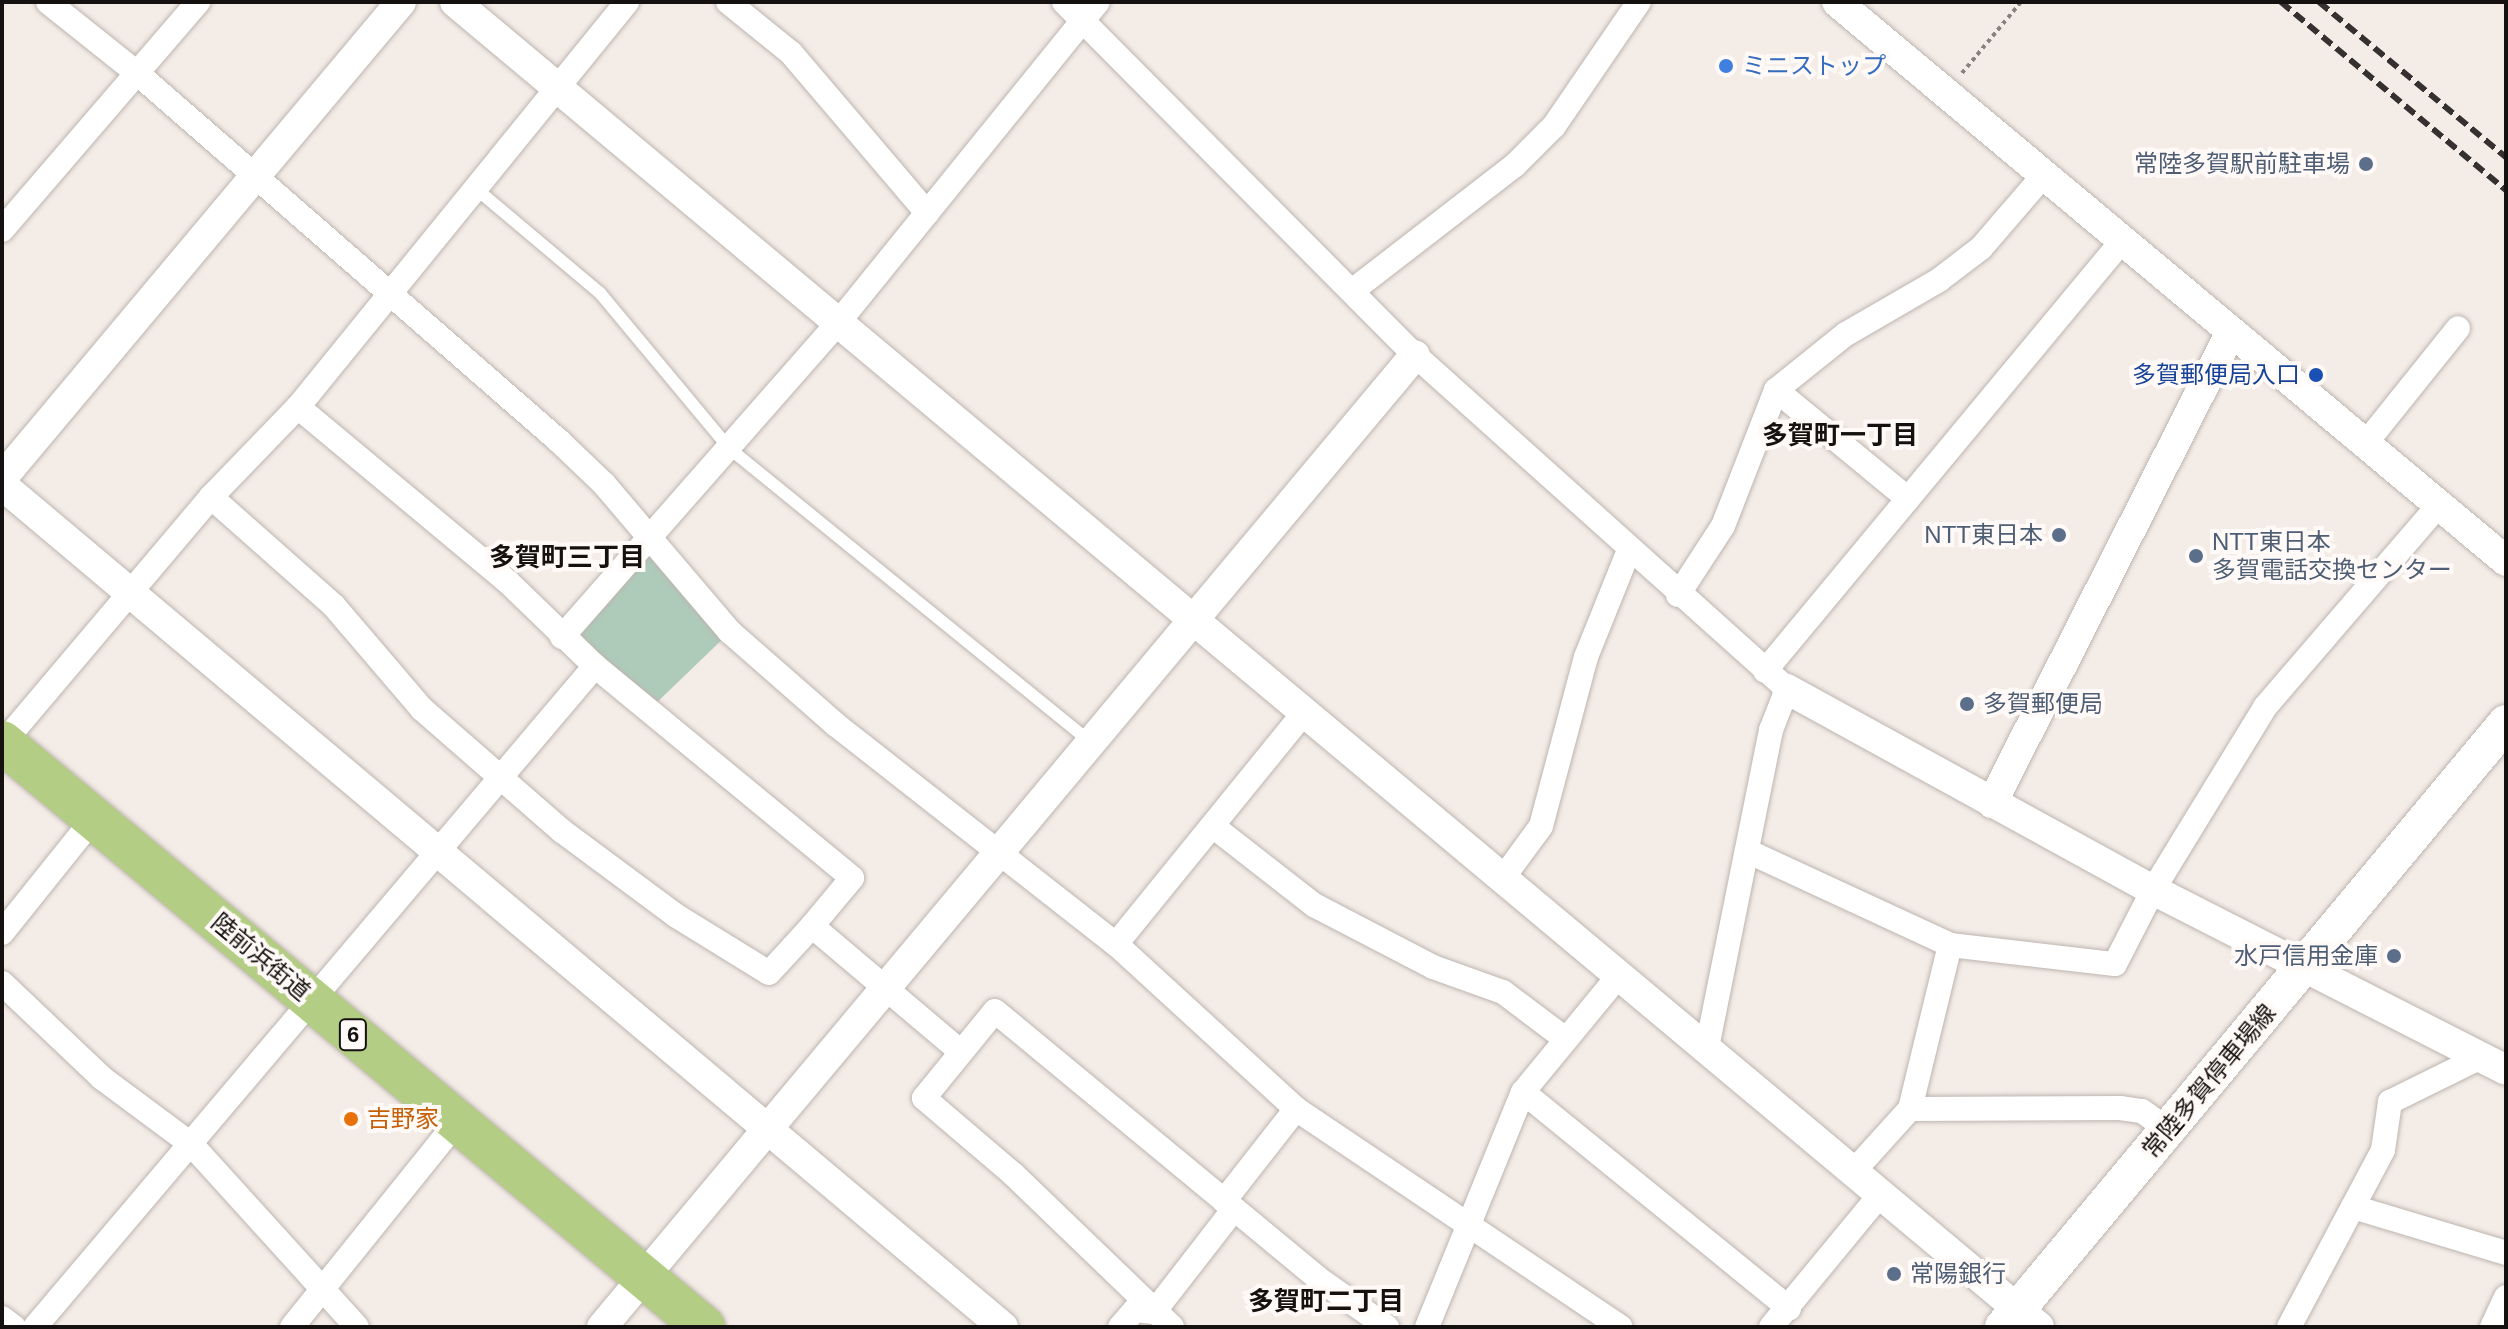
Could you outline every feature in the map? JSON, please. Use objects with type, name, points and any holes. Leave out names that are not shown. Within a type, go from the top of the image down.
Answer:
[{"type":"highway","name":"陸前浜街道","points":[[2,742],[704,1327]]},
{"type":"main road","name":"常陸多賀停車場線","points":[[2020,1321],[2168,1130],[2506,723]]},
{"type":"street","points":[[48,2],[137,73],[385,294],[559,441],[604,484],[650,543],[730,632],[835,724],[1116,944],[1296,1109],[1466,1227],[1621,1327]]},
{"type":"street","points":[[4,225],[198,2]]},
{"type":"street","points":[[2,478],[401,2]]},
{"type":"street","points":[[455,2],[554,89],[1620,974],[1880,1195],[2020,1321]]},
{"type":"street","points":[[2,742],[211,497],[298,407],[385,294],[627,2]]},
{"type":"street","points":[[728,2],[791,53],[927,213]]},
{"type":"street","points":[[1064,2],[1091,11],[1415,355],[1776,680],[2153,890],[2494,1064]]},
{"type":"street","points":[[1352,291],[1515,165],[1554,126],[1639,2]]},
{"type":"street","points":[[1837,2],[2506,561]]},
{"type":"street","points":[[562,637],[650,543],[837,324],[1091,11]]},
{"type":"street","points":[[1678,595],[1723,526],[1776,390],[1846,334],[1939,280],[1981,248],[2043,176]]},
{"type":"street","points":[[1707,1048],[1771,730],[1776,680],[1908,499],[2122,241]]},
{"type":"street","points":[[2366,443],[2458,328]]},
{"type":"street","points":[[1992,803],[2231,332]]},
{"type":"street","points":[[602,1327],[1415,355]]},
{"type":"street","points":[[1776,390],[1908,499]]},
{"type":"street","points":[[211,497],[334,606],[422,709],[500,773],[562,831],[675,915],[769,973],[852,878],[595,666],[508,582],[298,407]]},
{"type":"street","points":[[2,485],[132,589],[434,853],[767,1127],[1003,1327]]},
{"type":"street","points":[[1747,851],[1950,945],[2115,964],[2153,890],[2265,707],[2439,505]]},
{"type":"street","points":[[1503,878],[1541,826],[1586,657],[1629,550]]},
{"type":"street","points":[[35,1327],[500,773],[595,666]]},
{"type":"street","points":[[1116,944],[1304,713]]},
{"type":"street","points":[[2,933],[94,818]]},
{"type":"street","points":[[1214,827],[1314,905],[1433,967],[1503,992],[1563,1037]]},
{"type":"street","points":[[812,926],[961,1052]]},
{"type":"street","points":[[1853,1172],[1910,1109],[1950,945]]},
{"type":"street","points":[[1427,1327],[1523,1092],[1563,1037],[1620,974]]},
{"type":"street","points":[[2,983],[102,1078],[191,1144],[324,1287],[357,1327]]},
{"type":"street","points":[[1163,1319],[1013,1174],[924,1098],[995,1011],[1229,1205],[1387,1327]]},
{"type":"street","points":[[2289,1327],[2383,1150],[2390,1102],[2494,1064]]},
{"type":"street","points":[[1523,1092],[1789,1308]]},
{"type":"street","points":[[1910,1109],[2120,1108],[2142,1111],[2168,1130]]},
{"type":"street","points":[[1163,1319],[1229,1205],[1296,1109]]},
{"type":"street","points":[[292,1327],[456,1123]]},
{"type":"street","points":[[1771,1327],[1880,1195]]},
{"type":"street","points":[[2353,1207],[2506,1253]]},
{"type":"street","points":[[2492,1327],[2506,1297]]},
{"type":"street","points":[[1120,1327],[1135,1310],[1163,1319]]},
{"type":"street","points":[[2,1318],[14,1327]]},
{"type":"lane","points":[[474,187],[600,293],[730,449],[1092,742]]},
{"type":"path","points":[[1961,74],[2021,2]]},
{"type":"green space","points":[[650,543],[730,632],[649,710],[562,637]]},
{"type":"railway","points":[[2281,2],[2506,190]]},
{"type":"railway","points":[[2319,2],[2506,157]]},
{"type":"place","name":"ミニストップ","points":[[1726,66]]},
{"type":"place","name":"常陸多賀駅前駐車場","points":[[2366,164]]},
{"type":"place","name":"多賀郵便局入口","points":[[2316,375]]},
{"type":"place","name":"NTT東日本","points":[[2059,535]]},
{"type":"place","name":"NTT東日本 多賀電話交換センター","points":[[2196,556]]},
{"type":"place","name":"多賀郵便局","points":[[1967,704]]},
{"type":"place","name":"水戸信用金庫","points":[[2394,956]]},
{"type":"place","name":"吉野家","points":[[351,1119]]},
{"type":"place","name":"常陽銀行","points":[[1894,1274]]},
{"type":"district","name":"多賀町一丁目","points":[[1840,436]]},
{"type":"district","name":"多賀町三丁目","points":[[567,558]]},
{"type":"district","name":"多賀町二丁目","points":[[1326,1302]]}]
